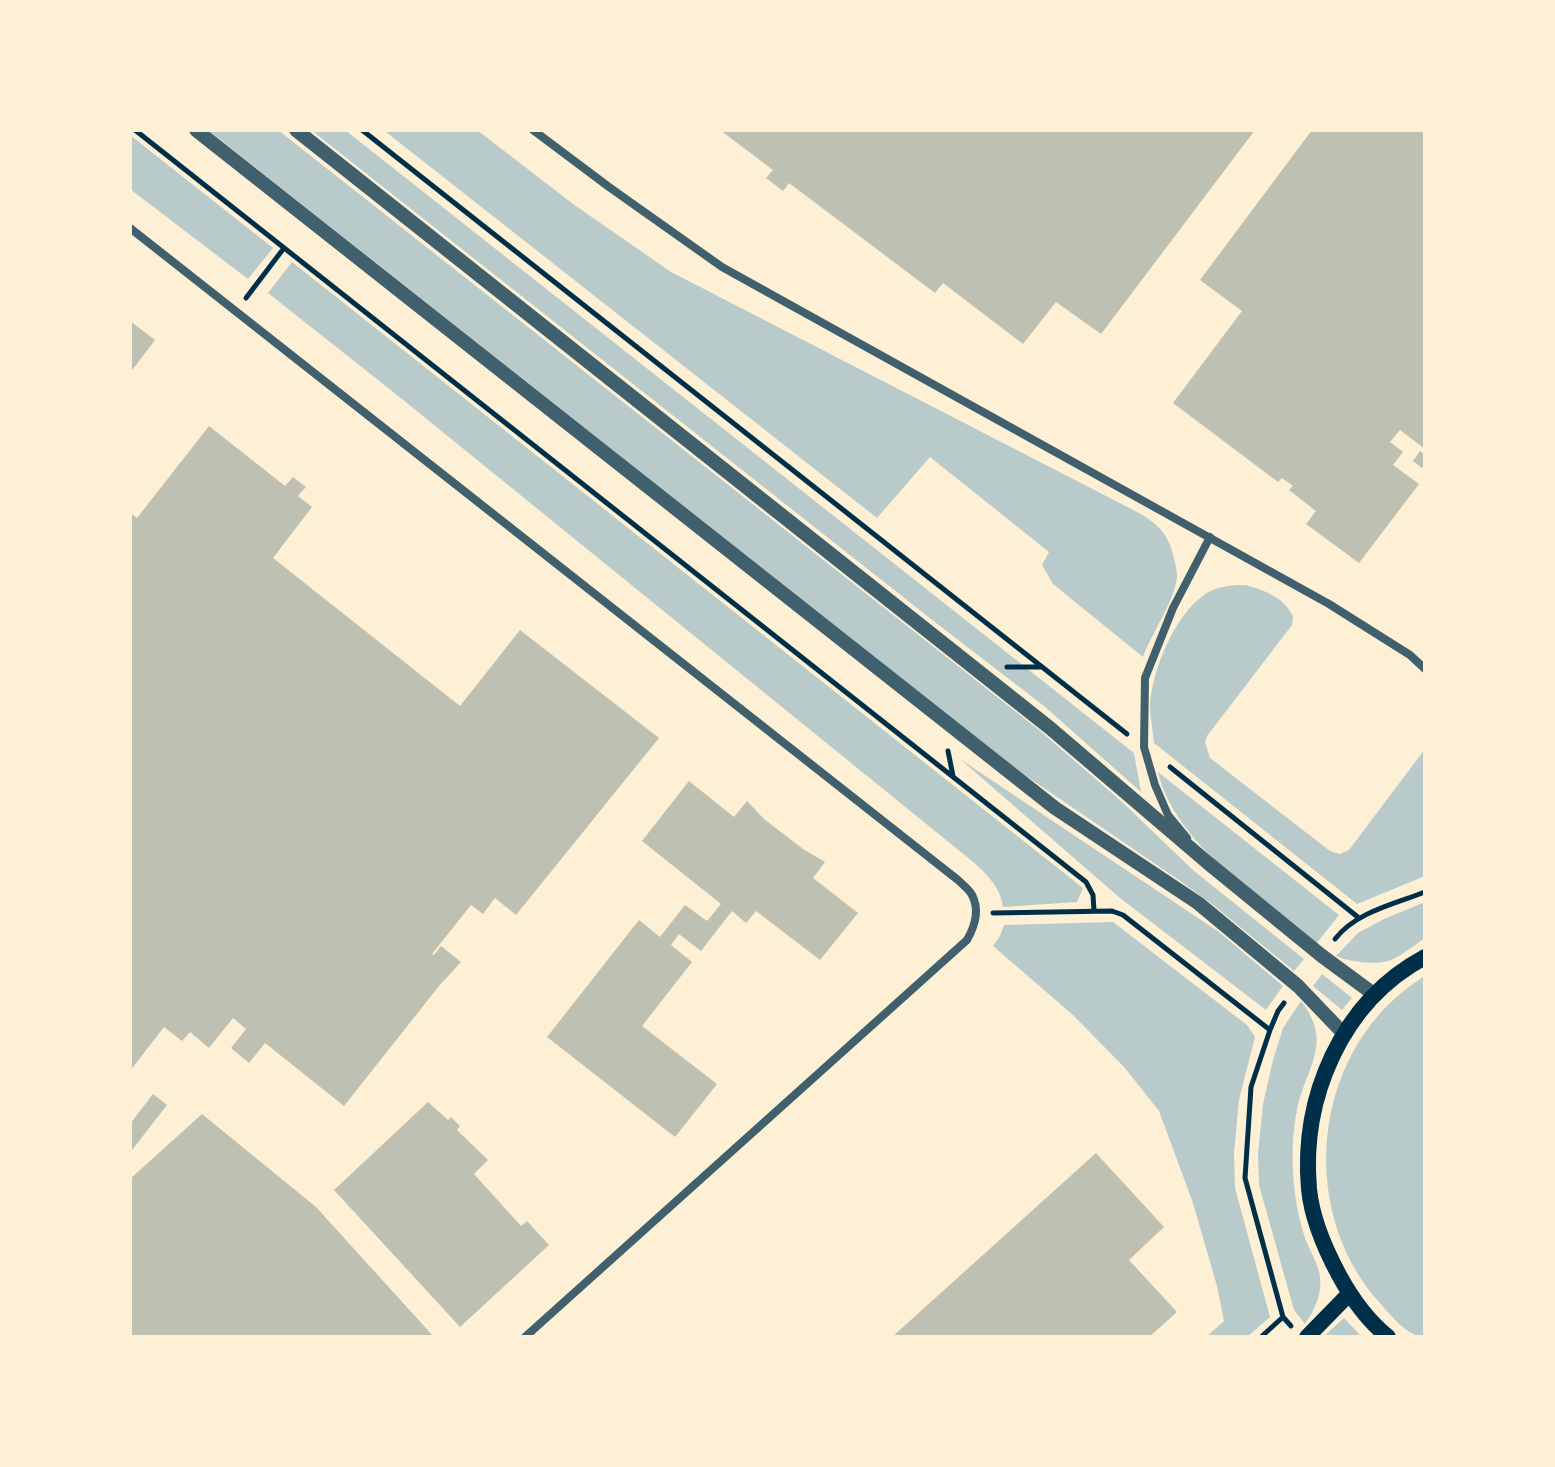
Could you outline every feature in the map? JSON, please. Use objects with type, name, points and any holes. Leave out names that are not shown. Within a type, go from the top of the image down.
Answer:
[{"type":"main road","points":[[1384,1336],[1349,1294],[1323,1245],[1310,1192],[1308,1137],[1320,1083],[1344,1034],[1375,995],[1425,957]]},
{"type":"main road","points":[[1307,1337],[1349,1294]]},
{"type":"street","points":[[196,130],[1055,808],[1198,903],[1298,986],[1344,1034]]},
{"type":"street","points":[[296,130],[1040,719],[1208,863],[1375,995]]},
{"type":"street","points":[[533,130],[722,267],[1329,604],[1410,655],[1425,669]]},
{"type":"street","points":[[130,228],[958,880],[972,895],[976,913],[974,928],[967,940],[525,1337]]},
{"type":"street","points":[[1208,863],[1168,815],[1144,747],[1145,678],[1173,608],[1210,537]]},
{"type":"path","points":[[135,130],[1086,882],[1093,895],[1094,911]]},
{"type":"path","points":[[362,130],[1359,918]]},
{"type":"path","points":[[370,137],[375,130]]},
{"type":"path","points":[[236,312],[284,248]]},
{"type":"path","points":[[1322,956],[1344,928],[1359,918],[1425,892]]},
{"type":"path","points":[[976,913],[1112,911],[1123,915],[1270,1030]]},
{"type":"path","points":[[1292,1327],[1283,1317],[1245,1178],[1251,1087],[1278,1011],[1298,986]]},
{"type":"path","points":[[1261,1337],[1283,1317]]},
{"type":"shaded area","points":[[208,130],[278,130],[1039,730],[1121,801],[1194,871],[1304,959],[1294,971],[1212,904],[1019,771]]},
{"type":"shaded area","points":[[311,130],[345,130],[1134,753],[1141,792],[1044,706]]},
{"type":"shaded area","points":[[477,130],[573,204],[671,272],[1147,518],[1167,539],[1177,576],[1172,595],[1143,657],[1053,584],[1042,565],[1049,552],[930,457],[877,518],[386,132]]},
{"type":"shaded area","points":[[130,135],[273,248],[248,279],[130,189]]},
{"type":"shaded area","points":[[292,262],[1083,888],[1077,902],[1003,907],[996,887],[972,861],[268,293]]},
{"type":"shaded area","points":[[1246,585],[1279,599],[1293,616],[1292,625],[1207,736],[1205,742],[1210,758],[1330,851],[1340,854],[1349,850],[1425,749],[1425,876],[1357,904],[1154,743],[1150,710],[1152,691],[1160,660],[1175,629],[1193,604],[1209,592]]},
{"type":"shaded area","points":[[960,759],[1219,932],[1283,986],[1266,1010],[1120,898]]},
{"type":"shaded area","points":[[1158,772],[1339,915],[1316,944],[1247,889],[1201,846],[1167,798]]},
{"type":"shaded area","points":[[1425,902],[1425,938],[1401,955],[1373,963],[1336,956],[1358,933]]},
{"type":"shaded area","points":[[1113,922],[1247,1025],[1255,1037],[1239,1100],[1234,1153],[1235,1188],[1270,1317],[1247,1337],[1206,1337],[1224,1321],[1217,1286],[1193,1203],[1159,1111],[1125,1068],[1073,1015],[993,946],[1004,925]]},
{"type":"shaded area","points":[[1322,974],[1352,998],[1342,1010],[1313,986]]},
{"type":"shaded area","points":[[1425,976],[1425,1337],[1405,1329],[1393,1318],[1351,1262],[1334,1219],[1327,1174],[1328,1128],[1339,1083],[1359,1042],[1388,1005]]},
{"type":"shaded area","points":[[1301,1001],[1311,1016],[1317,1043],[1296,1118],[1294,1179],[1303,1230],[1320,1279],[1318,1300],[1305,1324],[1294,1310],[1259,1185],[1258,1154],[1263,1104],[1273,1060],[1283,1028]]},
{"type":"shaded area","points":[[1344,1318],[1361,1336],[1323,1337]]},
{"type":"building","points":[[720,130],[1255,130],[1101,334],[1056,302],[1023,344],[943,283],[935,293],[789,183],[783,191],[766,178],[773,170]]},
{"type":"building","points":[[1312,130],[1425,130],[1425,449],[1400,430],[1390,442],[1403,452],[1393,465],[1419,484],[1359,563],[1306,524],[1316,511],[1289,490],[1293,486],[1282,478],[1278,482],[1173,403],[1242,311],[1200,280]]},
{"type":"building","points":[[130,321],[155,340],[130,373]]},
{"type":"building","points":[[209,426],[285,486],[293,477],[306,487],[298,496],[312,507],[273,558],[460,706],[520,630],[659,738],[516,915],[495,898],[483,914],[471,905],[432,954],[441,946],[461,962],[344,1106],[265,1043],[249,1063],[231,1048],[246,1029],[233,1018],[209,1048],[190,1032],[182,1041],[164,1027],[130,1071],[130,513],[137,518]]},
{"type":"building","points":[[1420,451],[1425,455],[1422,468],[1413,461]]},
{"type":"building","points":[[689,781],[734,817],[747,801],[764,819],[825,862],[813,878],[858,913],[820,960],[756,911],[746,923],[732,911],[701,951],[679,934],[671,945],[692,962],[642,1026],[717,1084],[675,1137],[547,1037],[639,920],[660,937],[685,905],[707,921],[721,904],[642,841]]},
{"type":"building","points":[[153,1094],[167,1105],[132,1150],[130,1124]]},
{"type":"building","points":[[428,1102],[448,1120],[451,1117],[460,1126],[457,1130],[488,1160],[474,1174],[521,1226],[527,1221],[549,1245],[460,1327],[334,1190]]},
{"type":"building","points":[[202,1114],[316,1207],[434,1337],[130,1337],[130,1179]]},
{"type":"building","points":[[1096,1153],[1164,1227],[1129,1260],[1177,1312],[1149,1337],[892,1337]]}]
